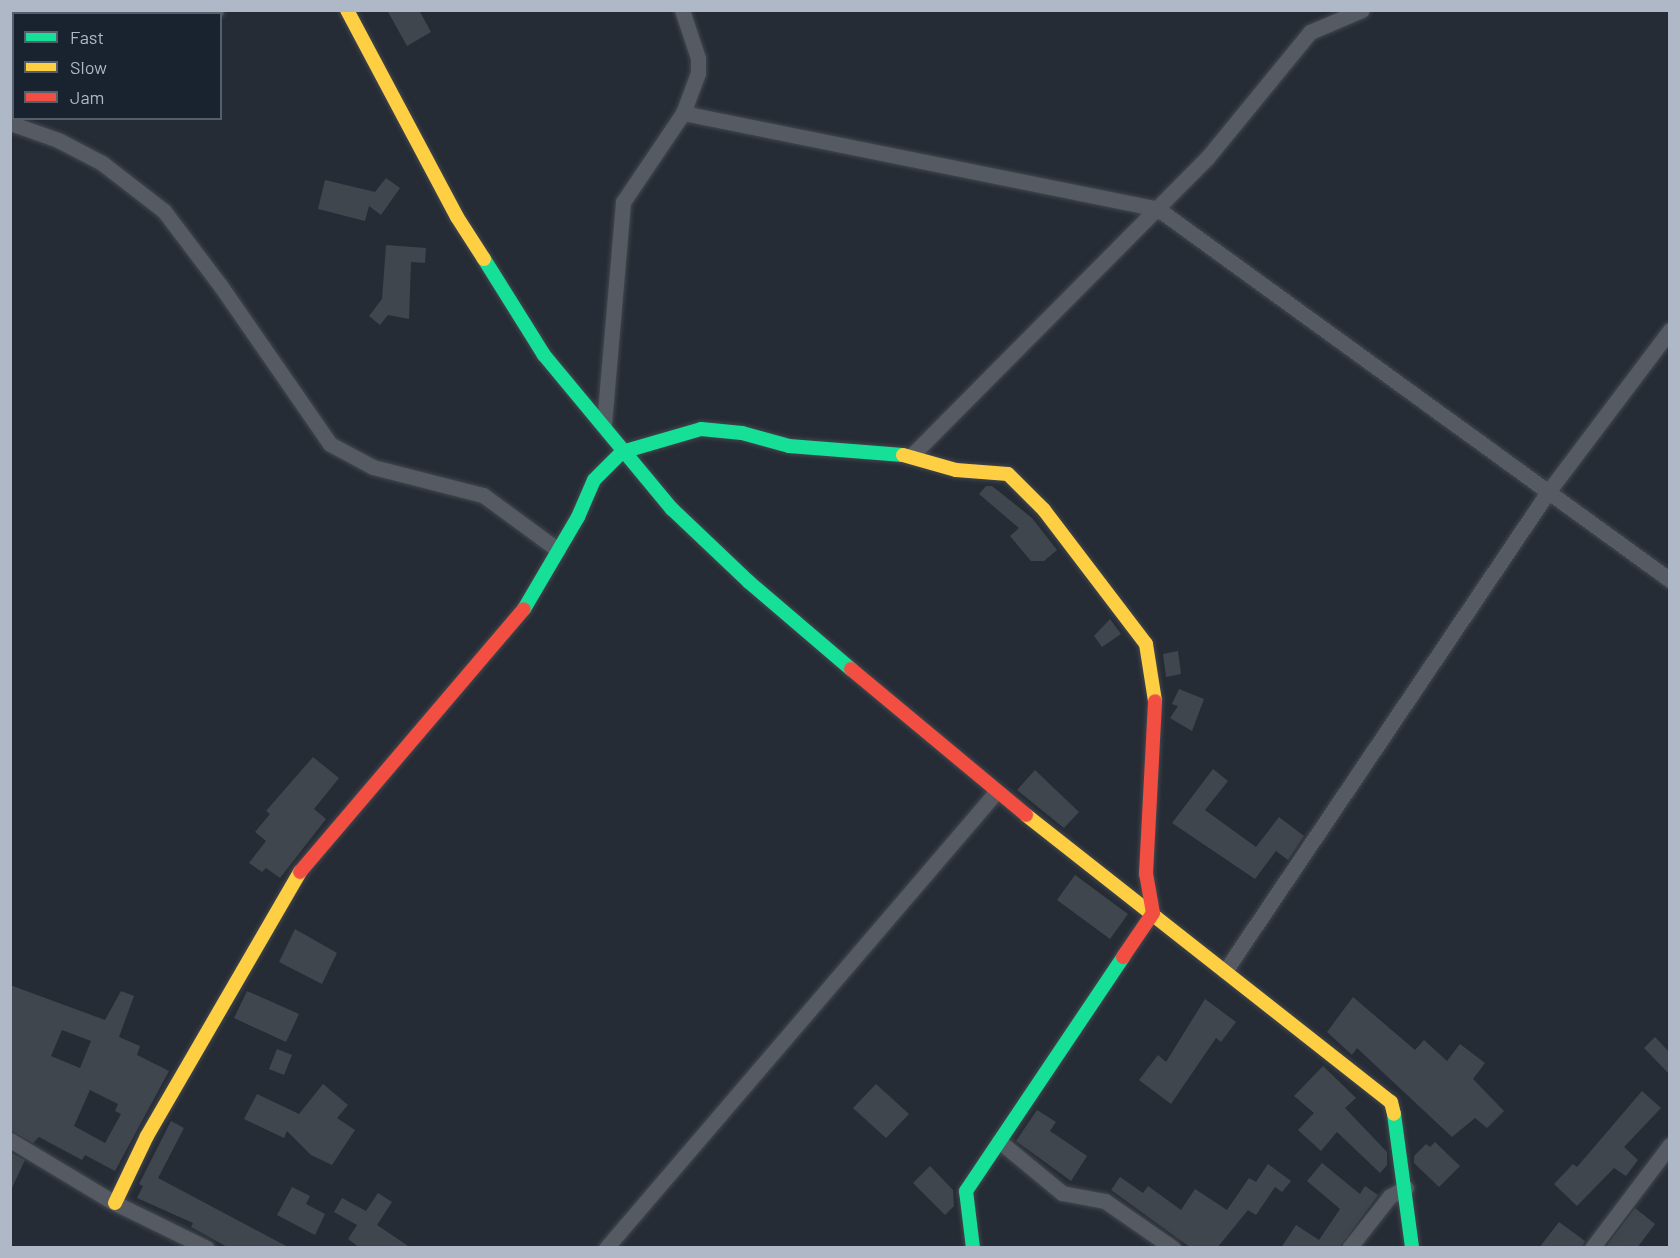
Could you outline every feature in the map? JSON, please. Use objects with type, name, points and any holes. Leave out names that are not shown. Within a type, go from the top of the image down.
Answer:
[{"type":"street","points":[[347,10],[457,217],[544,355],[604,424],[622,452],[672,509],[749,582],[996,792],[1391,1102],[1400,1137],[1412,1248]]},
{"type":"street","points":[[911,456],[1039,323],[1158,209],[1207,158],[1310,32],[1362,10]]},
{"type":"street","points":[[604,424],[623,202],[683,113],[698,73],[698,58],[682,11]]},
{"type":"street","points":[[683,113],[1158,209],[1670,580]]},
{"type":"street","points":[[10,123],[58,140],[102,163],[164,211],[220,285],[303,409],[330,444],[373,467],[483,495],[558,550]]},
{"type":"street","points":[[1225,971],[1548,492],[1670,330]]},
{"type":"street","points":[[115,1203],[147,1136],[304,865],[506,633],[558,550],[594,480],[622,452],[701,429],[742,433],[789,446],[911,456],[956,470],[1008,474],[1044,510],[1146,644],[1155,701],[1146,874],[1153,914],[966,1191],[974,1248]]},
{"type":"street","points":[[606,1248],[996,792]]},
{"type":"street","points":[[10,1140],[115,1203],[207,1248]]},
{"type":"street","points":[[999,1141],[1062,1193],[1106,1200],[1173,1248]]},
{"type":"street","points":[[1592,1248],[1670,1145]]},
{"type":"street","points":[[1349,1248],[1390,1196],[1406,1188]]},
{"type":"building","points":[[387,10],[419,10],[431,32],[407,46]]},
{"type":"building","points":[[386,178],[400,188],[381,215],[369,206],[365,221],[318,209],[325,180],[375,192]]},
{"type":"building","points":[[386,245],[426,248],[425,263],[411,262],[409,319],[388,315],[380,325],[369,316],[382,299]]},
{"type":"building","points":[[986,486],[992,486],[1032,518],[1057,550],[1044,561],[1031,561],[1010,536],[1019,528],[979,494]]},
{"type":"building","points":[[1110,619],[1121,634],[1102,647],[1094,636]]},
{"type":"building","points":[[1178,651],[1181,674],[1166,677],[1163,654]]},
{"type":"building","points":[[1179,689],[1204,699],[1192,731],[1170,718],[1178,706],[1172,704]]},
{"type":"building","points":[[313,757],[339,778],[314,809],[326,819],[280,878],[266,868],[262,872],[249,863],[266,841],[255,832],[270,814],[266,811]]},
{"type":"building","points":[[1213,769],[1228,781],[1205,810],[1256,847],[1279,817],[1304,836],[1288,860],[1276,851],[1255,879],[1172,823]]},
{"type":"building","points":[[1035,770],[1079,812],[1064,828],[1017,790]]},
{"type":"building","points":[[1075,875],[1128,914],[1110,939],[1057,900]]},
{"type":"building","points":[[295,929],[337,953],[322,984],[279,962]]},
{"type":"building","points":[[10,985],[105,1020],[121,991],[134,996],[119,1037],[140,1046],[137,1055],[169,1071],[115,1171],[85,1155],[82,1160],[39,1137],[33,1143],[10,1130]],"holes":[[[62,1030],[91,1041],[80,1068],[51,1056]],[[90,1090],[118,1104],[115,1111],[121,1114],[105,1143],[74,1126]]]},
{"type":"building","points":[[247,991],[299,1014],[286,1042],[234,1018]]},
{"type":"building","points":[[1353,997],[1415,1050],[1424,1040],[1447,1061],[1460,1044],[1485,1063],[1473,1079],[1504,1111],[1487,1128],[1475,1118],[1452,1137],[1357,1048],[1352,1055],[1327,1032]]},
{"type":"building","points":[[1205,999],[1236,1022],[1221,1042],[1216,1038],[1171,1104],[1139,1080],[1158,1055],[1166,1062]]},
{"type":"building","points":[[1655,1037],[1670,1053],[1670,1075],[1644,1048]]},
{"type":"building","points":[[277,1049],[292,1055],[284,1075],[269,1069]]},
{"type":"building","points":[[1323,1066],[1356,1098],[1345,1108],[1387,1152],[1387,1165],[1380,1173],[1337,1132],[1321,1151],[1298,1130],[1314,1113],[1294,1096]]},
{"type":"building","points":[[323,1084],[348,1105],[337,1118],[355,1130],[332,1165],[311,1155],[287,1131],[284,1138],[244,1119],[257,1094],[299,1114]]},
{"type":"building","points":[[876,1084],[909,1114],[886,1138],[853,1108]]},
{"type":"building","points":[[1642,1091],[1661,1108],[1624,1147],[1638,1160],[1626,1176],[1614,1168],[1577,1206],[1554,1184],[1573,1164],[1577,1167]]},
{"type":"building","points":[[1037,1110],[1056,1122],[1050,1131],[1087,1156],[1071,1181],[1016,1141]]},
{"type":"building","points":[[171,1121],[184,1128],[158,1178],[290,1248],[229,1248],[191,1227],[193,1223],[137,1198],[143,1186],[139,1184]]},
{"type":"building","points":[[1435,1142],[1460,1166],[1439,1187],[1414,1163],[1414,1156],[1426,1144],[1430,1147]]},
{"type":"building","points":[[10,1152],[25,1160],[10,1192]]},
{"type":"building","points":[[1322,1163],[1360,1194],[1365,1186],[1378,1195],[1339,1248],[1281,1248],[1296,1225],[1319,1240],[1340,1209],[1307,1181]]},
{"type":"building","points":[[1268,1164],[1291,1181],[1282,1192],[1275,1187],[1256,1215],[1248,1210],[1217,1248],[1191,1248],[1111,1190],[1120,1177],[1143,1193],[1148,1186],[1181,1210],[1195,1189],[1227,1210],[1249,1178],[1256,1182]]},
{"type":"building","points":[[930,1166],[953,1190],[954,1206],[945,1215],[913,1183]]},
{"type":"building","points":[[292,1187],[310,1196],[306,1204],[325,1214],[315,1235],[277,1215]]},
{"type":"building","points":[[378,1193],[392,1202],[377,1225],[411,1248],[360,1248],[348,1239],[357,1225],[334,1212],[342,1198],[366,1211]]},
{"type":"building","points":[[1635,1208],[1655,1224],[1637,1248],[1605,1248]]},
{"type":"building","points":[[1559,1222],[1585,1241],[1582,1248],[1539,1248]]},
{"type":"traffic: fast","points":[[484,259],[544,355],[672,509],[749,582],[851,669]]},
{"type":"traffic: fast","points":[[524,609],[578,517],[594,480],[622,452],[701,429],[742,433],[789,446],[903,455]]},
{"type":"traffic: fast","points":[[973,1248],[966,1191],[1123,957]]},
{"type":"traffic: fast","points":[[1394,1114],[1412,1248]]},
{"type":"traffic: slow","points":[[347,10],[457,217],[484,259]]},
{"type":"traffic: slow","points":[[903,455],[956,470],[1008,474],[1044,510],[1146,644],[1155,701]]},
{"type":"traffic: slow","points":[[1026,815],[1391,1102],[1394,1114]]},
{"type":"traffic: slow","points":[[115,1203],[147,1136],[300,872]]},
{"type":"traffic: jam","points":[[300,872],[524,609]]},
{"type":"traffic: jam","points":[[851,669],[1026,815]]},
{"type":"traffic: jam","points":[[1123,957],[1153,913],[1146,874],[1155,701]]}]
